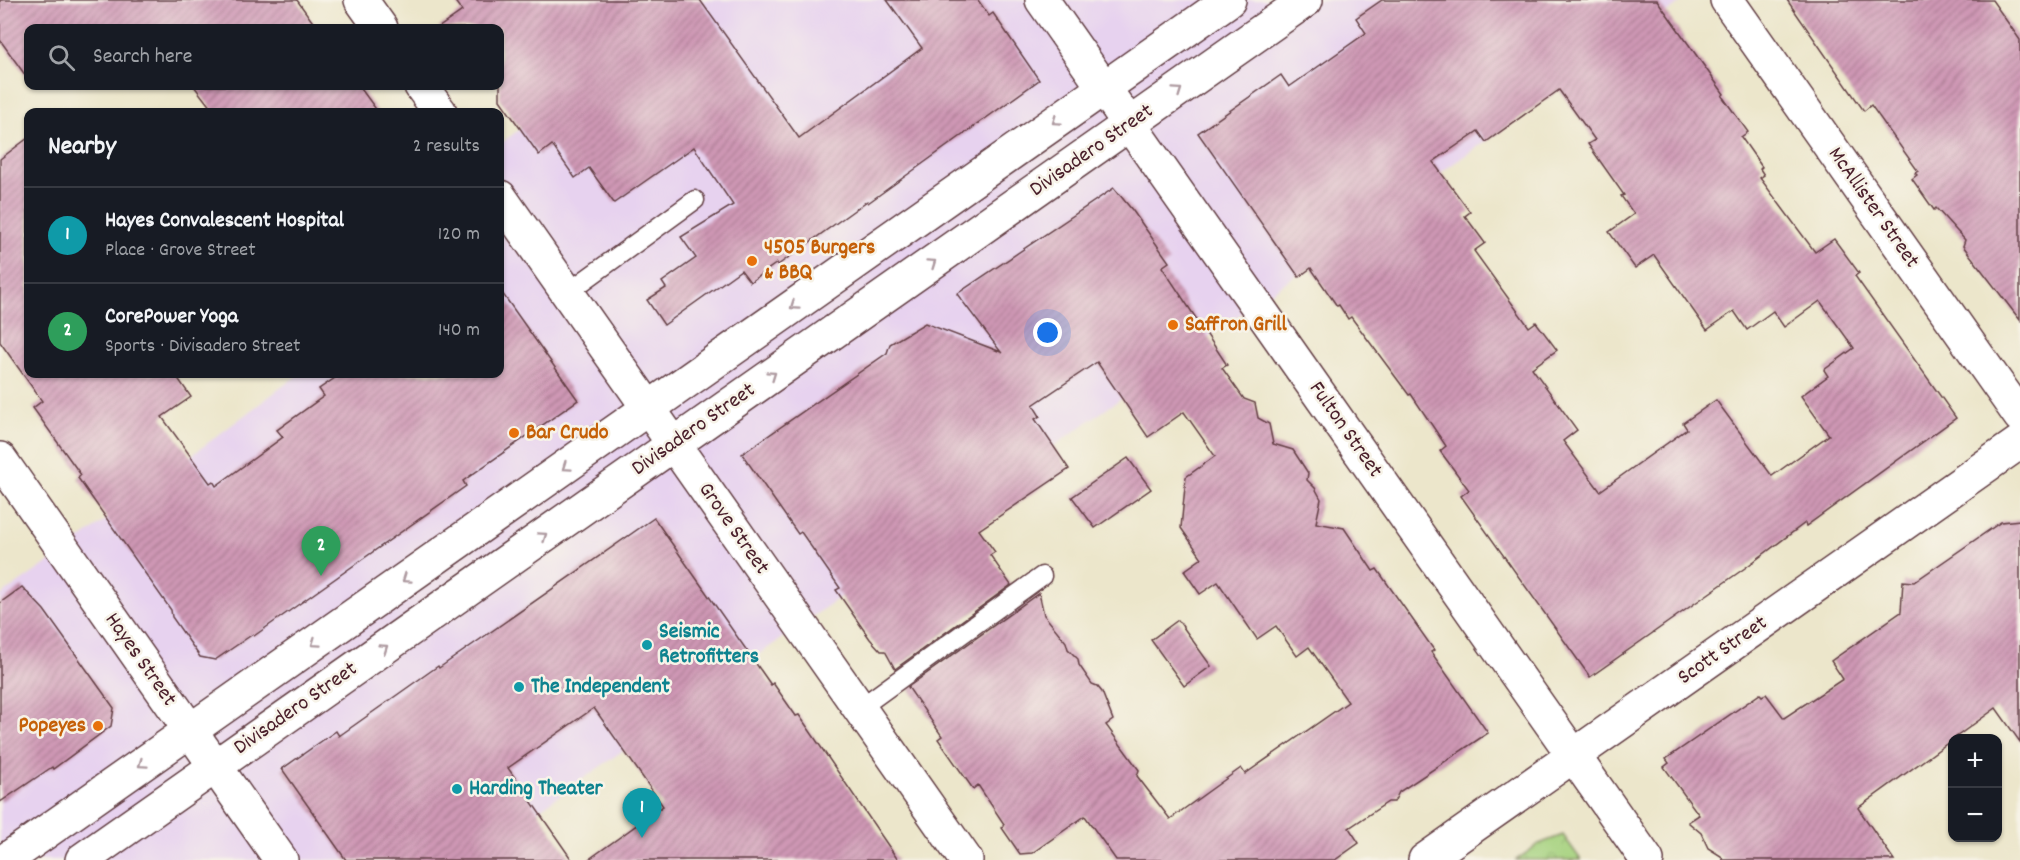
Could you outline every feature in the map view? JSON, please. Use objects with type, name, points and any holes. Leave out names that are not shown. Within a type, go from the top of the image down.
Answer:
[{"type":"street","points":[[361,0],[378,24]]},
{"type":"street","name":"Fulton Street","points":[[1042,0],[1647,860]]},
{"type":"street","name":"Divisadero Street","points":[[6,860],[1229,0]]},
{"type":"street","name":"Divisadero Street","points":[[82,860],[1306,0]]},
{"type":"street","name":"McAllister Street","points":[[1727,0],[2020,416]]},
{"type":"street","points":[[424,90],[437,108]]},
{"type":"street","name":"Grove Street","points":[[504,204],[966,860]]},
{"type":"street","name":"Scott Street","points":[[1425,860],[2020,442]]},
{"type":"street","name":"Hayes Street","points":[[0,459],[281,860]]},
{"type":"lane","points":[[567,293],[694,200]]},
{"type":"lane","points":[[860,708],[1042,576]]},
{"type":"shaded area","points":[[692,0],[1685,0],[468,860],[0,860],[0,596],[65,551],[294,378],[504,378],[504,141]]},
{"type":"green space","points":[[1563,835],[1581,860],[1516,860],[1539,844]]},
{"type":"building","points":[[0,0],[297,0],[314,24],[24,24],[24,73],[0,40]]},
{"type":"building","points":[[454,0],[700,0],[799,138],[922,48],[887,0],[978,0],[989,16],[993,13],[1039,80],[778,265],[777,263],[750,282],[741,270],[664,325],[647,300],[666,288],[662,282],[696,258],[681,237],[733,205],[694,147],[614,203],[589,168],[575,178],[552,145],[539,155],[500,100],[500,90],[504,90],[504,24],[444,24],[462,11]]},
{"type":"building","points":[[1382,0],[1657,0],[1724,94],[1722,96],[1748,132],[1741,137],[1762,167],[1760,169],[1764,175],[1760,178],[1815,252],[1834,239],[1859,273],[1855,276],[1956,418],[1590,677],[1461,496],[1469,490],[1440,451],[1446,446],[1411,394],[1409,395],[1351,317],[1348,319],[1339,305],[1337,306],[1311,268],[1299,277],[1198,133],[1281,75],[1289,87],[1366,33],[1356,18]],"holes":[[[1559,90],[1595,140],[1588,144],[1624,195],[1621,196],[1634,214],[1609,232],[1635,268],[1654,255],[1707,330],[1734,311],[1747,330],[1773,311],[1784,327],[1820,301],[1854,348],[1824,370],[1828,376],[1801,396],[1829,435],[1772,476],[1716,400],[1683,423],[1687,429],[1600,491],[1563,441],[1577,430],[1532,368],[1557,350],[1536,322],[1529,327],[1474,251],[1485,243],[1465,216],[1470,212],[1433,162],[1478,131],[1486,142]]]},
{"type":"building","points":[[1787,0],[1992,0],[2020,40],[2020,320],[1963,246],[1965,240],[1936,208],[1934,210],[1912,179],[1918,171],[1871,105],[1864,111]]},
{"type":"building","points":[[197,90],[362,90],[375,108],[211,108]]},
{"type":"building","points":[[24,141],[24,376],[0,342],[0,159]]},
{"type":"building","points":[[1114,188],[1169,262],[1162,267],[1227,365],[1222,368],[1244,399],[1255,403],[1258,418],[1269,424],[1273,444],[1293,450],[1308,473],[1307,480],[1321,499],[1316,523],[1344,528],[1373,571],[1377,569],[1434,650],[1431,652],[1488,733],[1399,792],[1394,802],[1388,802],[1349,828],[1359,843],[1335,860],[1116,860],[1085,816],[1032,853],[1020,854],[1002,828],[1004,824],[978,785],[973,789],[938,739],[942,736],[908,687],[1039,593],[1044,615],[1078,659],[1079,665],[1092,684],[1102,692],[1113,720],[1106,725],[1139,770],[1137,776],[1170,819],[1241,768],[1245,774],[1348,702],[1309,647],[1297,656],[1276,626],[1257,639],[1218,582],[1200,594],[1184,571],[1202,558],[1181,528],[1186,477],[1215,456],[1184,412],[1148,437],[1097,362],[1033,405],[1040,416],[1035,419],[1069,469],[979,530],[995,552],[990,555],[1011,585],[895,669],[885,651],[881,651],[870,639],[836,590],[840,588],[801,532],[798,534],[742,454],[887,353],[890,344],[925,323],[1001,352],[957,294]]},
{"type":"building","points":[[504,296],[578,400],[463,481],[466,486],[254,636],[253,634],[215,660],[200,657],[172,617],[171,610],[78,478],[81,475],[33,408],[42,401],[26,378],[178,378],[191,397],[162,417],[210,483],[213,481],[216,486],[283,437],[277,430],[324,396],[319,389],[335,378],[504,378]]},
{"type":"building","points":[[1128,458],[1151,489],[1095,528],[1072,497]]},
{"type":"building","points":[[654,518],[771,685],[773,683],[796,716],[799,715],[898,860],[588,860],[663,806],[594,708],[508,768],[572,860],[346,860],[282,769],[336,731],[339,736]]},
{"type":"building","points":[[2020,520],[2020,742],[1996,708],[1960,734],[1948,734],[1948,743],[1858,808],[1894,860],[1723,860],[1721,856],[1708,848],[1701,833],[1688,822],[1699,815],[1664,767],[1669,763],[1666,759],[1760,694],[1762,696],[1766,694],[1784,718],[1843,679],[1831,661],[1901,612],[1903,581],[1914,582],[2001,522]]},
{"type":"building","points":[[22,587],[44,610],[114,708],[111,726],[53,769],[52,767],[0,802],[0,603]]},
{"type":"building","points":[[1178,620],[1211,666],[1184,686],[1151,640]]},
{"type":"place","name":"4505 Burgers & BBQ","points":[[752,261]]},
{"type":"place","name":"Saffron Grill","points":[[1173,325]]},
{"type":"place","name":"Bar Crudo","points":[[514,433]]},
{"type":"place","name":"CorePower Yoga","points":[[321,576]]},
{"type":"place","name":"Seismic Retrofitters","points":[[647,645]]},
{"type":"place","name":"The Independent","points":[[519,687]]},
{"type":"place","name":"Popeyes","points":[[98,726]]},
{"type":"place","name":"Harding Theater","points":[[457,789]]},
{"type":"place","name":"Hayes Convalescent Hospital","points":[[642,838]]}]
